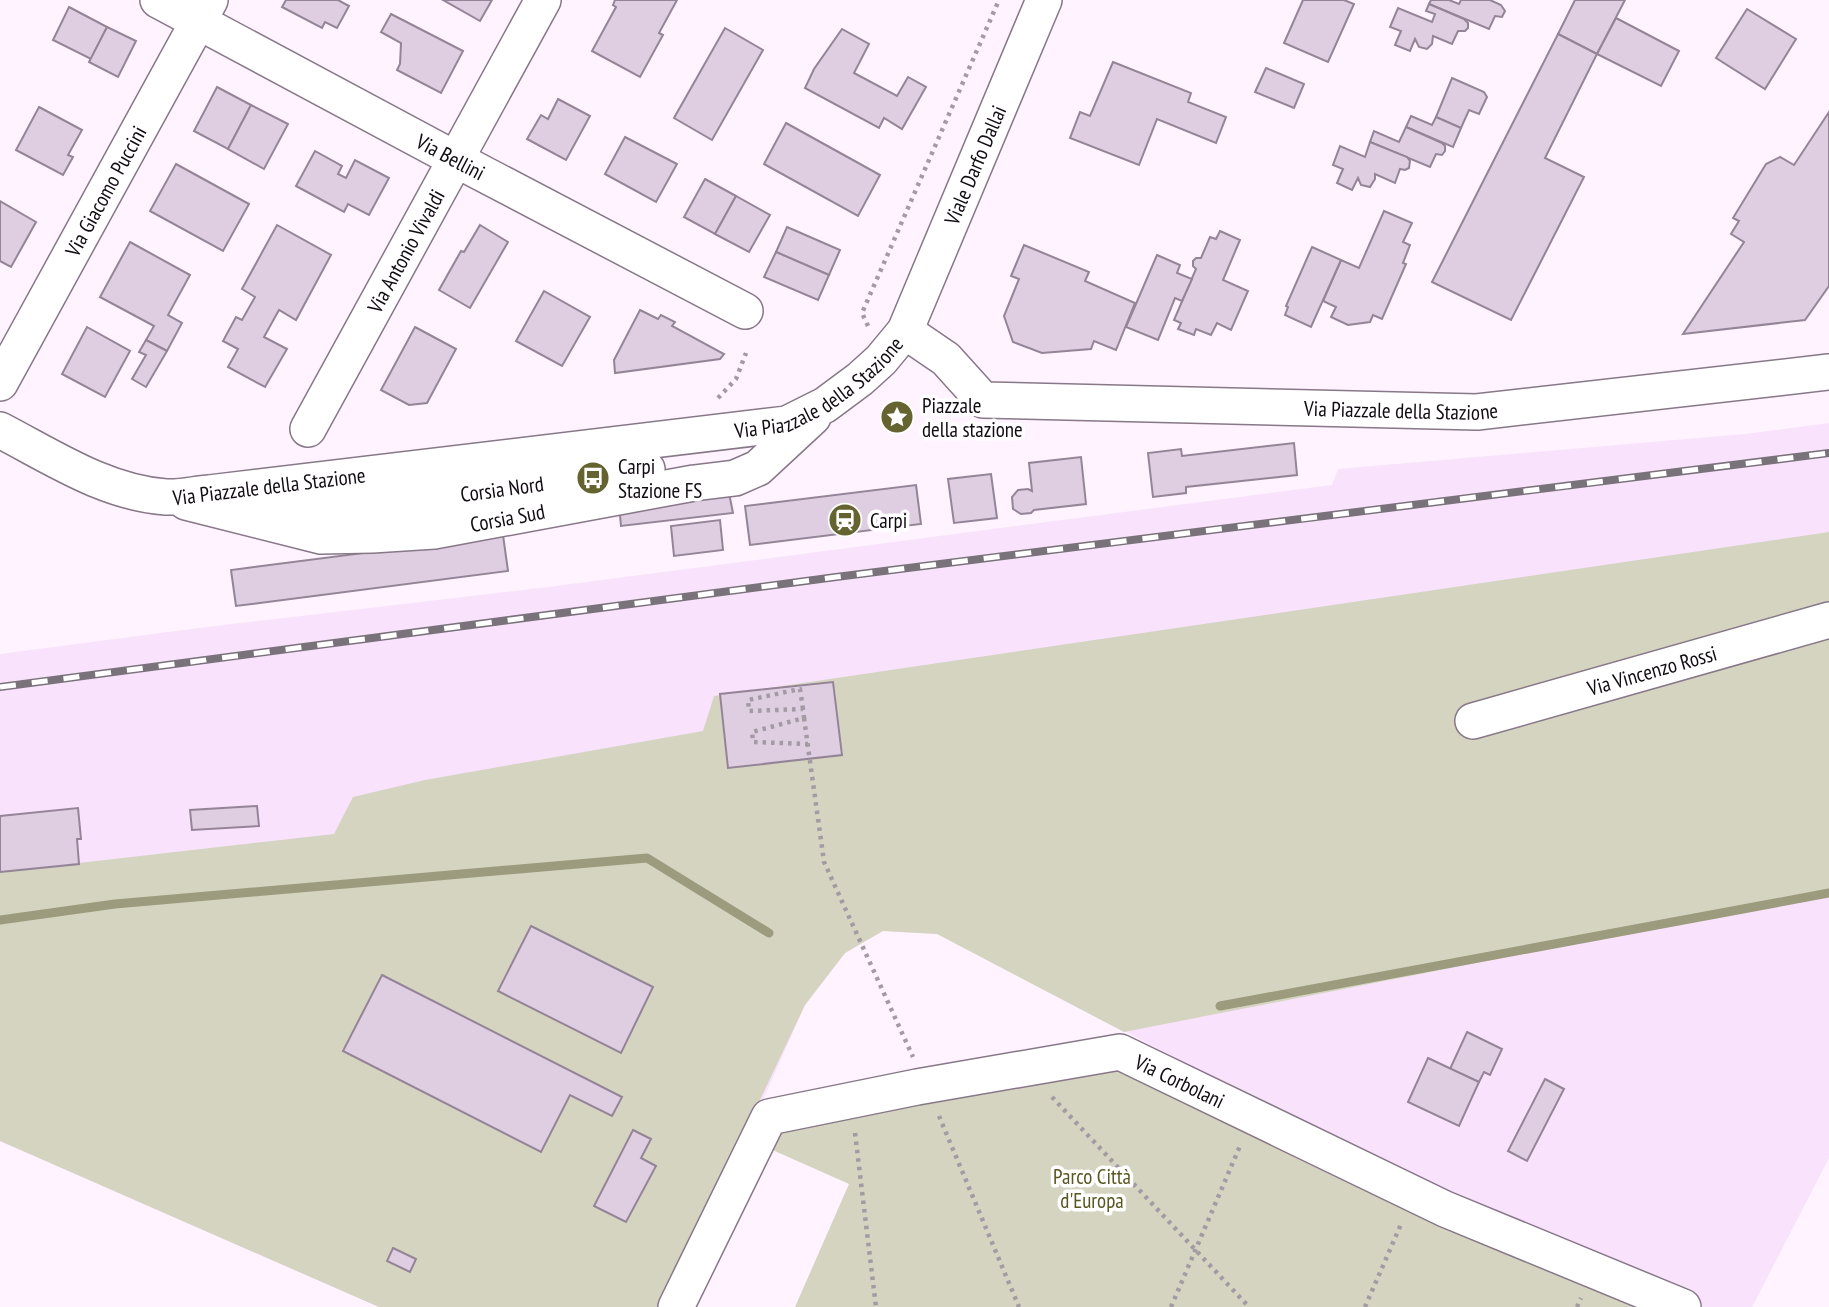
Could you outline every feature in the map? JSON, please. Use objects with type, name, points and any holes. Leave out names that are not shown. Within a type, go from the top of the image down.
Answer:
[{"type":"street","name":"Via Bellini","points":[[158,0],[204,11],[455,159],[746,311]]},
{"type":"street","name":"Via Antonio Vivaldi","points":[[308,429],[543,0]]},
{"type":"street","name":"Viale Darfo Dallai","points":[[905,331],[1044,0]]},
{"type":"street","name":"Via Giacomo Puccini","points":[[0,383],[204,11]]},
{"type":"street","name":"Via Piazzale della Stazione","points":[[0,430],[94,478],[127,490],[166,497],[787,424],[825,405],[881,360],[905,331],[946,359],[983,400],[1477,412],[1829,372]]},
{"type":"street","name":"Corsia Sud","points":[[166,497],[321,536],[434,531],[734,478],[758,468],[825,405]]},
{"type":"street","name":"Via Vincenzo Rossi","points":[[1473,721],[1829,620]]},
{"type":"street","name":"Via Corbolani","points":[[676,1307],[769,1117],[1119,1052],[1445,1209],[1683,1307]]},
{"type":"path","points":[[881,360],[862,313],[999,0]]},
{"type":"path","points":[[713,404],[736,379],[746,353]]},
{"type":"path","points":[[803,709],[749,711],[748,700],[800,689],[803,709],[804,718],[808,744],[824,862],[926,1086],[1019,1307]]},
{"type":"path","points":[[804,718],[752,732],[753,742],[808,744]]},
{"type":"path","points":[[1026,1068],[1249,1307]]},
{"type":"path","points":[[851,1101],[876,1307]]},
{"type":"path","points":[[1171,1307],[1245,1135]]},
{"type":"path","points":[[1365,1307],[1406,1214]]},
{"type":"shaded area","points":[[1829,423],[1829,1158],[1752,1307],[1697,1307],[1280,1112],[938,934],[883,931],[845,953],[805,1005],[671,1307],[379,1307],[0,1141],[0,654],[548,587],[1332,485],[1338,469],[1745,434]]},
{"type":"green space","points":[[1829,532],[1829,894],[1124,1032],[937,934],[883,931],[845,953],[805,1005],[662,1307],[379,1307],[0,1141],[0,872],[334,834],[353,797],[425,780],[703,731],[714,696]]},
{"type":"green space","name":"Parco Città d'Europa","points":[[1109,1065],[1634,1307],[795,1307],[849,1184],[768,1148],[780,1121]]},
{"type":"building","points":[[286,0],[338,0],[349,6],[337,28],[325,22],[322,28],[282,7]]},
{"type":"building","points":[[443,0],[492,0],[480,21]]},
{"type":"building","points":[[615,0],[677,0],[659,33],[663,35],[640,77],[592,51],[616,7],[613,5]]},
{"type":"building","points":[[1303,0],[1344,0],[1354,4],[1328,62],[1284,43]]},
{"type":"building","points":[[1431,0],[1449,0],[1459,4],[1461,0],[1490,0],[1501,5],[1505,11],[1502,17],[1495,16],[1489,29],[1429,4]]},
{"type":"building","points":[[1575,0],[1625,0],[1597,54],[1558,34]]},
{"type":"building","points":[[1429,4],[1464,19],[1468,28],[1458,31],[1452,44],[1433,36],[1432,44],[1427,49],[1419,47],[1415,39],[1410,51],[1395,45],[1401,31],[1390,27],[1398,8],[1432,22],[1435,14],[1426,11]]},
{"type":"building","points":[[69,7],[107,27],[91,59],[53,40]]},
{"type":"building","points":[[1747,9],[1796,39],[1765,89],[1716,58]]},
{"type":"building","points":[[391,14],[463,51],[441,93],[397,70],[401,43],[381,32]]},
{"type":"building","points":[[1616,18],[1679,51],[1661,86],[1597,54]]},
{"type":"building","points":[[107,27],[136,41],[118,77],[89,62]]},
{"type":"building","points":[[725,28],[763,50],[712,140],[674,118]]},
{"type":"building","points":[[842,29],[869,44],[854,73],[897,96],[908,77],[926,87],[902,129],[884,118],[879,128],[805,88],[814,69]]},
{"type":"building","points":[[1558,34],[1597,54],[1545,158],[1584,177],[1511,320],[1432,282]]},
{"type":"building","points":[[1113,62],[1191,93],[1188,102],[1226,117],[1216,143],[1157,119],[1139,165],[1070,138],[1080,112],[1090,116]]},
{"type":"building","points":[[1266,68],[1304,84],[1294,108],[1255,92]]},
{"type":"building","points":[[1452,78],[1484,92],[1487,97],[1479,114],[1469,110],[1461,128],[1436,117]]},
{"type":"building","points":[[217,87],[251,105],[228,149],[194,131]]},
{"type":"building","points":[[558,99],[590,116],[566,160],[527,139],[541,115],[548,119]]},
{"type":"building","points":[[251,105],[288,124],[264,169],[228,149]]},
{"type":"building","points":[[39,107],[82,130],[68,155],[73,157],[63,175],[16,150]]},
{"type":"building","points":[[1829,112],[1829,286],[1805,320],[1683,334],[1744,242],[1731,234],[1739,221],[1733,218],[1766,164],[1780,157],[1794,165]]},
{"type":"building","points":[[1411,116],[1432,125],[1436,117],[1461,128],[1453,147],[1406,127]]},
{"type":"building","points":[[786,123],[880,175],[858,216],[764,164]]},
{"type":"building","points":[[1406,127],[1445,146],[1445,151],[1442,155],[1436,154],[1430,167],[1370,142],[1374,131],[1399,142]]},
{"type":"building","points":[[625,137],[677,164],[656,202],[605,174]]},
{"type":"building","points":[[1370,142],[1407,157],[1410,161],[1409,168],[1400,169],[1395,183],[1375,174],[1370,187],[1361,185],[1358,178],[1352,190],[1337,183],[1343,169],[1333,165],[1340,146],[1365,157]]},
{"type":"building","points":[[315,151],[342,166],[338,174],[346,178],[355,160],[389,178],[369,215],[348,204],[344,212],[296,186]]},
{"type":"building","points":[[176,164],[249,204],[223,251],[150,211]]},
{"type":"building","points":[[705,179],[736,196],[715,234],[684,217]]},
{"type":"building","points":[[736,196],[770,215],[749,252],[715,234]]},
{"type":"building","points":[[0,201],[36,222],[11,267],[0,261]]},
{"type":"building","points":[[1384,211],[1412,223],[1403,242],[1410,245],[1403,263],[1406,264],[1382,319],[1373,315],[1370,322],[1348,325],[1331,317],[1336,307],[1323,301],[1341,260],[1359,268]]},
{"type":"building","points":[[277,225],[331,255],[296,320],[279,310],[264,337],[287,349],[265,387],[228,367],[238,349],[223,341],[236,317],[242,320],[255,297],[242,289]]},
{"type":"building","points":[[480,225],[508,242],[470,308],[439,290],[461,251],[464,252]]},
{"type":"building","points":[[787,227],[840,250],[829,275],[776,252]]},
{"type":"building","points":[[1220,231],[1240,240],[1223,280],[1248,291],[1231,330],[1217,323],[1211,335],[1196,329],[1194,335],[1178,329],[1181,323],[1174,320],[1196,269],[1193,261],[1201,258],[1210,237],[1216,239]]},
{"type":"building","points":[[130,242],[190,275],[168,315],[182,323],[167,351],[146,340],[154,326],[100,297]]},
{"type":"building","points":[[1024,245],[1089,272],[1085,281],[1135,303],[1116,350],[1094,341],[1091,349],[1042,353],[1013,342],[1004,316],[1019,279],[1011,276]]},
{"type":"building","points":[[1312,247],[1341,260],[1311,327],[1285,315],[1286,306]]},
{"type":"building","points":[[776,252],[829,275],[818,300],[764,277]]},
{"type":"building","points":[[1157,255],[1180,265],[1177,273],[1192,279],[1182,301],[1175,298],[1158,340],[1126,327]]},
{"type":"building","points":[[544,291],[590,317],[562,366],[516,341]]},
{"type":"building","points":[[640,310],[658,319],[661,315],[675,322],[672,326],[724,354],[720,359],[615,373],[614,360]]},
{"type":"building","points":[[87,327],[130,351],[105,397],[62,374]]},
{"type":"building","points":[[415,327],[456,349],[427,403],[409,405],[381,390]]},
{"type":"building","points":[[146,340],[167,351],[146,387],[132,379],[146,355],[139,352]]},
{"type":"building","points":[[1294,443],[1297,475],[1186,487],[1186,493],[1153,497],[1148,453],[1181,449],[1182,456]]},
{"type":"building","points":[[1081,457],[1086,504],[1021,514],[1013,509],[1012,497],[1018,490],[1032,491],[1029,463]]},
{"type":"building","points":[[991,474],[997,518],[954,523],[948,479]]},
{"type":"building","points":[[916,485],[921,524],[750,545],[745,506]]},
{"type":"building","points":[[729,493],[733,513],[621,526],[619,505]]},
{"type":"building","points":[[720,520],[723,550],[674,556],[671,526]]},
{"type":"building","points":[[503,535],[508,571],[236,606],[231,570]]},
{"type":"building","points":[[833,682],[842,755],[728,768],[720,694]]},
{"type":"building","points":[[257,806],[259,826],[192,830],[190,810]]},
{"type":"building","points":[[78,808],[81,839],[77,839],[79,864],[0,872],[0,816]]},
{"type":"building","points":[[531,926],[653,987],[621,1053],[498,991]]},
{"type":"building","points":[[382,975],[622,1097],[612,1116],[570,1095],[541,1152],[343,1051]]},
{"type":"building","points":[[1467,1032],[1502,1049],[1490,1075],[1484,1072],[1479,1082],[1450,1069]]},
{"type":"building","points":[[1428,1058],[1479,1082],[1459,1126],[1408,1102]]},
{"type":"building","points":[[1545,1079],[1564,1089],[1527,1161],[1508,1151]]},
{"type":"building","points":[[633,1130],[651,1139],[641,1158],[656,1166],[626,1222],[594,1206]]},
{"type":"building","points":[[393,1248],[416,1259],[410,1272],[387,1261]]},
{"type":"waterway","points":[[0,920],[115,904],[647,858],[769,933]]},
{"type":"waterway","points":[[1220,1006],[1829,893]]},
{"type":"railway","points":[[0,687],[836,577],[1829,453]]},
{"type":"place","name":"Piazzale della stazione","points":[[897,417]]},
{"type":"place","name":"Carpi Stazione FS","points":[[593,478]]},
{"type":"place","name":"Carpi","points":[[845,520]]}]
